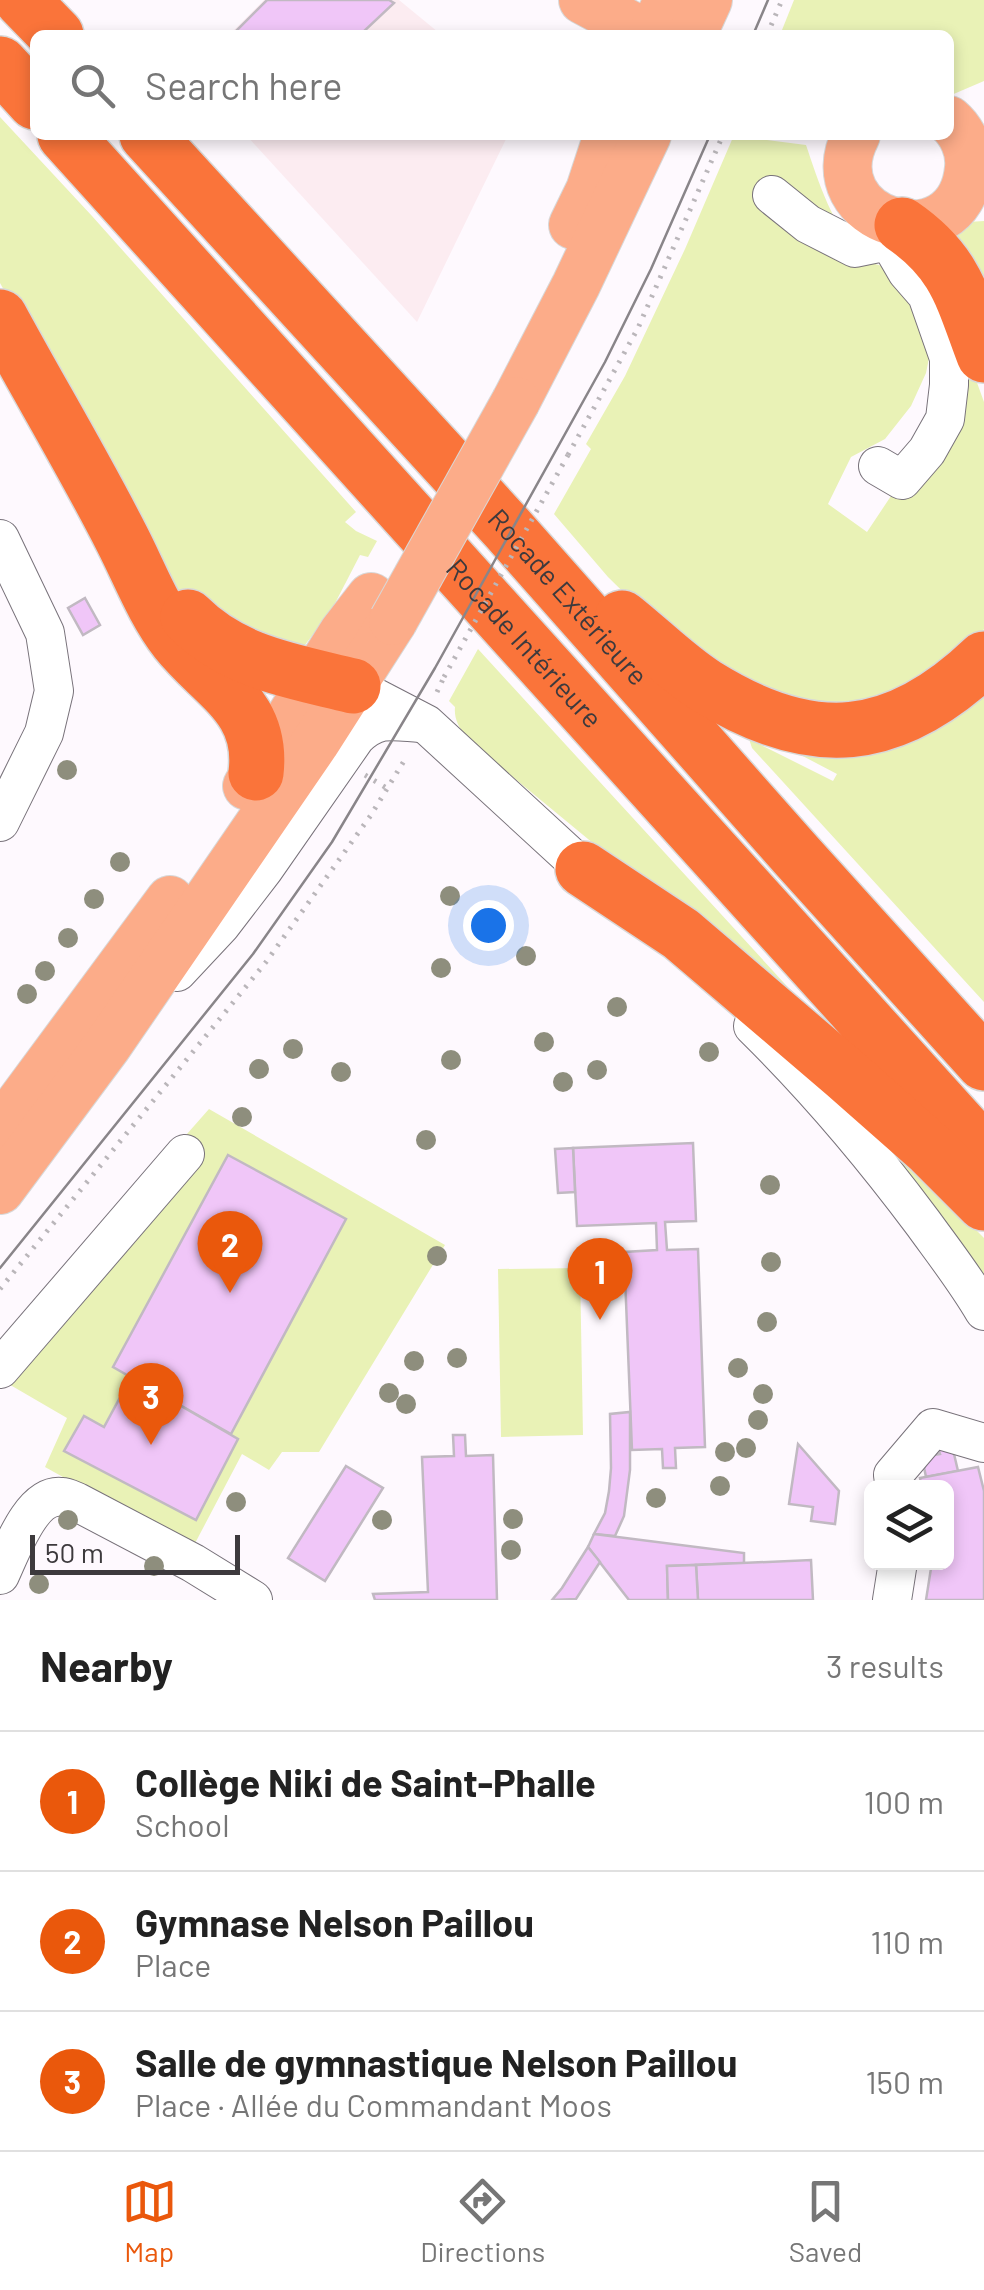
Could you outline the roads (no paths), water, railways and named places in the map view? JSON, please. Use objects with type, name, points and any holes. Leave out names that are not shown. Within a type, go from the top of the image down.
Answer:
[{"type":"highway","points":[[22,0],[51,30]]},
{"type":"highway","points":[[0,64],[30,97]]},
{"type":"highway","name":"Rocade Intérieure","points":[[71,140],[984,1152]]},
{"type":"highway","name":"Rocade Extérieure","points":[[153,140],[507,528],[984,1063]]},
{"type":"highway","points":[[920,221],[925,241],[955,280],[984,355]]},
{"type":"highway","points":[[0,317],[123,540],[158,614],[179,643],[232,696],[248,720],[256,738],[256,773]]},
{"type":"highway","points":[[507,528],[703,684],[756,714],[799,728],[840,731],[884,724],[921,709],[960,682],[984,659]]},
{"type":"highway","points":[[123,540],[174,602],[217,642],[252,660],[335,681]]},
{"type":"highway","points":[[584,869],[681,934],[846,1074],[984,1203]]},
{"type":"main road","points":[[583,0],[649,20]]},
{"type":"main road","points":[[694,30],[708,0]]},
{"type":"main road","points":[[825,140],[834,150],[853,155],[856,193],[868,209],[920,221],[958,201],[967,182],[970,162],[962,133],[984,97]]},
{"type":"main road","points":[[506,390],[590,190],[606,140]]},
{"type":"main road","points":[[0,1190],[107,1046],[335,681],[343,633],[382,609],[506,390],[576,285],[645,140]]},
{"type":"main road","points":[[0,1130],[165,907],[256,773],[335,681]]},
{"type":"street","points":[[772,195],[808,224],[855,248],[920,221]]},
{"type":"street","points":[[878,466],[902,480],[945,419],[949,358],[927,296],[907,272],[920,221]]},
{"type":"street","points":[[0,539],[45,633],[54,691],[44,733],[13,764],[0,822]]},
{"type":"street","points":[[335,681],[426,724],[755,1027],[826,1100],[896,1188],[984,1311]]},
{"type":"street","points":[[107,1046],[221,925],[356,736],[380,720],[426,724]]},
{"type":"street","points":[[0,1370],[186,1154]]},
{"type":"street","points":[[894,1480],[893,1475],[933,1428],[984,1443]]},
{"type":"street","points":[[0,1575],[40,1504],[62,1496],[193,1562],[253,1600]]},
{"type":"street","points":[[892,1600],[897,1570]]},
{"type":"tram line","points":[[755,30],[768,0]]},
{"type":"tram line","points":[[0,1268],[253,954],[332,842],[435,668],[605,362],[708,140]]},
{"type":"place","name":"Gymnase Nelson Paillou","points":[[230,1293]]},
{"type":"place","name":"Collège Niki de Saint-Phalle","points":[[600,1320]]},
{"type":"place","name":"Salle de gymnastique Nelson Paillou","points":[[151,1445]]}]
